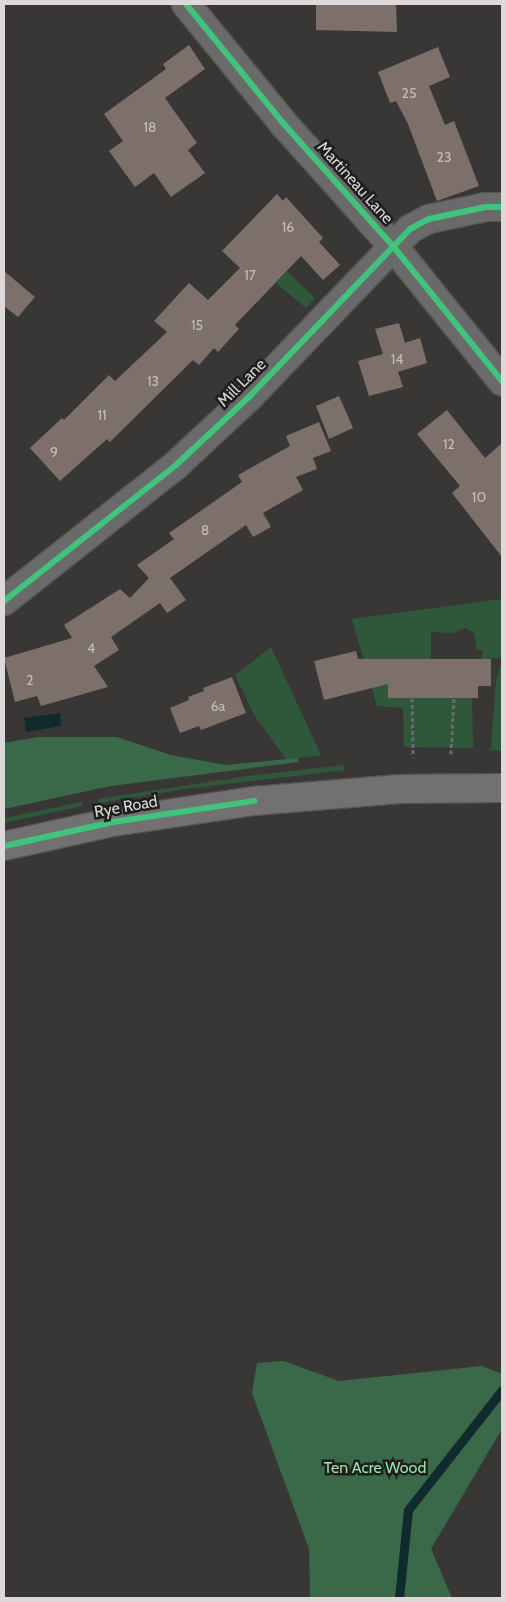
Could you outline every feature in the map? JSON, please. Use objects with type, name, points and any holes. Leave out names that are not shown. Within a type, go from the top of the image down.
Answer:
[{"type":"highway","name":"Rye Road","points":[[4,846],[113,822],[254,801],[400,789],[502,788]]},
{"type":"street","name":"Martineau Lane","points":[[186,4],[283,124],[393,246],[502,381]]},
{"type":"street","name":"Mill Lane","points":[[4,601],[176,465],[249,398],[410,229],[428,219],[486,206],[502,207]]},
{"type":"path","points":[[412,698],[413,757]]},
{"type":"path","points":[[451,754],[454,698]]},
{"type":"green space","points":[[287,271],[315,298],[306,308],[276,283]]},
{"type":"green space","points":[[502,599],[502,658],[481,659],[483,651],[477,650],[474,633],[465,628],[452,633],[431,632],[431,659],[388,659],[388,698],[472,698],[473,748],[404,747],[403,708],[377,706],[352,619]]},
{"type":"green space","points":[[271,647],[321,755],[287,760],[254,715],[235,675]]},
{"type":"green space","points":[[502,661],[502,751],[485,750],[491,748],[496,680]]},
{"type":"green space","points":[[38,737],[117,737],[171,755],[225,765],[298,758],[298,762],[111,786],[4,809],[4,743]]},
{"type":"green space","points":[[344,765],[345,770],[192,788],[99,803],[98,799],[247,776]]},
{"type":"green space","points":[[81,802],[83,806],[4,823],[4,818]]},
{"type":"green space","name":"Ten Acre Wood","points":[[283,1361],[339,1381],[482,1366],[502,1374],[502,1429],[431,1549],[452,1598],[310,1598],[309,1549],[252,1393],[257,1363]]},
{"type":"water","points":[[60,713],[61,726],[26,732],[24,718]]},
{"type":"building","points":[[316,4],[396,4],[397,32],[316,30]]},
{"type":"building","points":[[189,45],[205,69],[165,98],[197,143],[188,150],[205,173],[171,197],[154,173],[135,187],[109,151],[123,141],[104,114],[166,69],[163,64]]},
{"type":"building","points":[[438,47],[450,77],[429,86],[445,125],[454,121],[479,186],[437,201],[408,124],[396,101],[390,103],[378,72]]},
{"type":"building","points":[[277,194],[283,201],[286,197],[323,238],[319,242],[340,265],[323,280],[301,256],[235,325],[239,329],[218,352],[214,348],[199,365],[193,360],[110,442],[107,439],[60,481],[30,448],[62,418],[64,420],[109,375],[115,381],[167,332],[154,321],[189,283],[208,300],[240,268],[222,251]]},
{"type":"building","points":[[4,271],[35,297],[18,317],[4,306]]},
{"type":"building","points":[[399,323],[405,343],[420,338],[427,363],[398,372],[403,387],[369,396],[358,361],[383,354],[375,329]]},
{"type":"building","points":[[339,396],[353,428],[329,439],[316,406]]},
{"type":"building","points":[[447,410],[485,458],[502,443],[502,557],[452,493],[460,486],[417,434]]},
{"type":"building","points":[[319,422],[331,451],[313,458],[317,469],[296,477],[303,490],[263,513],[271,527],[253,537],[246,525],[170,578],[186,600],[167,613],[160,603],[111,637],[119,650],[94,666],[108,687],[41,706],[37,696],[15,702],[4,658],[72,638],[64,625],[120,589],[130,598],[149,578],[137,565],[174,539],[169,533],[242,482],[238,475],[290,446],[286,436]]},
{"type":"building","points":[[356,651],[358,659],[491,659],[491,686],[478,686],[478,698],[388,698],[388,684],[324,700],[314,661]]},
{"type":"building","points":[[232,677],[246,713],[201,730],[199,726],[180,733],[170,708],[189,700],[188,697],[204,691],[203,688]]},
{"type":"waterway","points":[[399,1598],[408,1510],[502,1390]]},
{"type":"cycle path","points":[[186,4],[283,123],[393,246],[502,381]]},
{"type":"cycle path","points":[[4,601],[176,465],[249,397],[410,229],[429,219],[486,207],[502,207]]},
{"type":"cycle path","points":[[4,846],[113,822],[254,801]]}]
